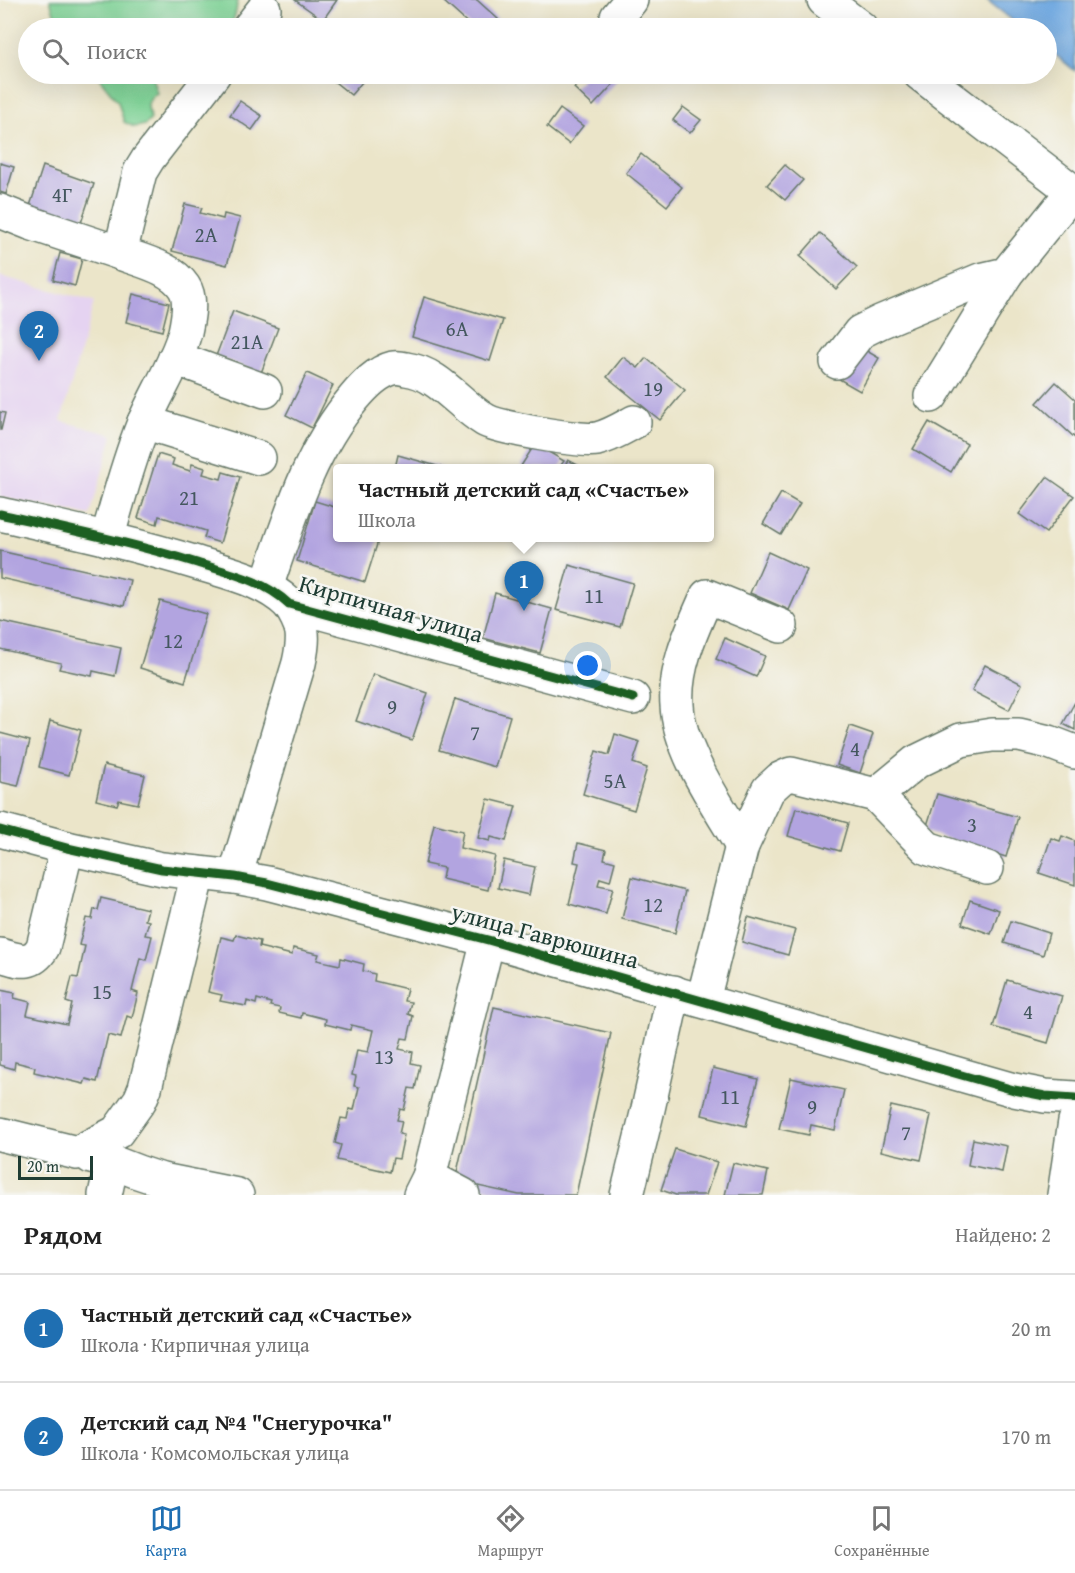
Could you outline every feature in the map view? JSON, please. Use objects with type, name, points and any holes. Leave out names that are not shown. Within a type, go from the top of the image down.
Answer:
[{"type":"street","points":[[825,0],[848,18]]},
{"type":"street","points":[[120,253],[140,172],[206,84]]},
{"type":"street","points":[[931,396],[1006,274],[1074,192],[933,84]]},
{"type":"street","points":[[0,211],[171,273],[184,287],[189,300],[185,331],[132,453],[107,539]]},
{"type":"street","points":[[837,362],[860,332],[980,280],[1006,274]]},
{"type":"street","points":[[175,358],[264,391]]},
{"type":"street","points":[[235,877],[303,647],[303,633],[299,619],[278,596],[299,495],[326,437],[363,387],[382,373],[395,367],[416,370],[436,380],[472,411],[488,421],[505,427],[586,440],[606,436],[634,422]]},
{"type":"street","points":[[144,422],[259,458]]},
{"type":"street","name":"Кирпичная улица","points":[[0,514],[170,555],[242,576],[278,596],[633,698]]},
{"type":"street","points":[[742,846],[690,756],[676,706],[678,679],[683,654],[707,596],[781,626]]},
{"type":"street","points":[[876,795],[916,762],[961,740],[992,735],[1019,735],[1049,742],[1075,752]]},
{"type":"street","points":[[627,1195],[648,1109],[742,846],[768,790],[780,779],[791,774],[876,795],[927,848],[987,868]]},
{"type":"street","name":"улица Гаврюшина","points":[[0,830],[67,848],[162,869],[235,877],[267,884],[488,940],[1014,1090],[1045,1096],[1075,1098]]},
{"type":"street","points":[[0,955],[23,961],[31,960],[39,954],[43,947],[67,848]]},
{"type":"street","points":[[77,1153],[117,1132],[140,1100],[145,1088],[198,873]]},
{"type":"street","points":[[463,1195],[424,1186],[488,940]]},
{"type":"street","points":[[1064,1195],[1075,1121]]},
{"type":"street","points":[[0,1134],[112,1162],[162,1180],[237,1195]]},
{"type":"street","points":[[105,1195],[112,1162]]},
{"type":"shaded area","points":[[0,276],[94,302],[61,421],[113,435],[90,515],[0,497]]},
{"type":"green space","points":[[50,0],[237,0],[234,18],[54,18]]},
{"type":"green space","points":[[104,84],[154,84],[157,93],[148,104],[151,119],[145,125],[134,127],[124,122],[118,102]]},
{"type":"water","points":[[987,0],[1075,0],[1075,71],[1057,56],[1057,18],[1010,18]]},
{"type":"building","points":[[295,0],[337,0],[324,18],[320,18]]},
{"type":"building","points":[[442,0],[477,0],[497,18],[462,18]]},
{"type":"building","points":[[337,84],[360,84],[351,95]]},
{"type":"building","points":[[578,84],[613,84],[593,106],[574,88]]},
{"type":"building","points":[[240,101],[262,116],[252,130],[230,115]]},
{"type":"building","points":[[683,107],[701,120],[690,133],[673,120]]},
{"type":"building","points":[[560,109],[583,126],[569,144],[547,127]]},
{"type":"building","points":[[641,154],[682,187],[667,206],[626,173]]},
{"type":"building","points":[[0,163],[14,167],[6,194],[0,192]]},
{"type":"building","points":[[785,165],[803,180],[785,200],[767,185]]},
{"type":"building","points":[[43,166],[94,184],[81,223],[30,206]]},
{"type":"building","points":[[185,204],[202,208],[200,213],[223,219],[224,214],[240,218],[227,265],[172,251]]},
{"type":"building","points":[[820,233],[857,267],[836,289],[800,256]]},
{"type":"building","points":[[60,253],[82,259],[75,286],[53,280]]},
{"type":"building","points":[[133,294],[169,303],[162,331],[126,322]]},
{"type":"building","points":[[424,297],[503,320],[490,361],[412,337]]},
{"type":"building","points":[[233,311],[278,328],[261,373],[216,356]]},
{"type":"building","points":[[858,346],[879,358],[860,391],[839,379]]},
{"type":"building","points":[[623,357],[638,368],[646,358],[685,390],[660,420],[607,377]]},
{"type":"building","points":[[307,373],[333,385],[312,428],[286,415]]},
{"type":"building","points":[[1056,382],[1075,399],[1075,438],[1037,403]]},
{"type":"building","points":[[0,412],[5,413],[1,430],[0,430]]},
{"type":"building","points":[[929,422],[967,444],[951,472],[913,449]]},
{"type":"building","points":[[535,444],[564,461],[562,464],[522,464]]},
{"type":"building","points":[[158,454],[174,459],[172,465],[190,471],[192,464],[205,468],[203,474],[221,479],[223,472],[240,477],[220,543],[204,538],[206,531],[159,516],[157,524],[138,518]]},
{"type":"building","points":[[398,455],[430,464],[396,464]]},
{"type":"building","points":[[1047,477],[1074,496],[1046,533],[1019,514]]},
{"type":"building","points":[[781,493],[800,504],[781,535],[763,524]]},
{"type":"building","points":[[315,501],[333,506],[333,542],[378,542],[365,582],[297,561]]},
{"type":"building","points":[[0,551],[130,580],[124,606],[0,578]]},
{"type":"building","points":[[768,552],[807,570],[789,610],[750,593]]},
{"type":"building","points":[[569,565],[633,583],[620,627],[556,610]]},
{"type":"building","points":[[495,593],[552,609],[540,653],[483,638]]},
{"type":"building","points":[[160,601],[206,614],[185,682],[140,668]]},
{"type":"building","points":[[0,621],[121,648],[115,676],[93,671],[92,676],[59,669],[61,663],[0,649]]},
{"type":"building","points":[[725,638],[765,656],[756,677],[716,659]]},
{"type":"building","points":[[985,665],[1022,684],[1009,710],[972,691]]},
{"type":"building","points":[[373,674],[428,693],[412,740],[356,721]]},
{"type":"building","points":[[455,699],[510,716],[495,767],[439,750]]},
{"type":"building","points":[[1075,702],[1075,730],[1063,724]]},
{"type":"building","points":[[50,721],[81,730],[69,775],[39,767]]},
{"type":"building","points":[[850,726],[873,734],[860,773],[837,765]]},
{"type":"building","points":[[0,733],[30,741],[18,786],[0,782]]},
{"type":"building","points":[[615,734],[640,742],[633,763],[647,768],[634,810],[583,794],[596,751],[609,755]]},
{"type":"building","points":[[104,765],[145,775],[138,804],[119,800],[117,805],[96,800]]},
{"type":"building","points":[[937,794],[1018,817],[1006,857],[925,832]]},
{"type":"building","points":[[488,799],[516,806],[506,841],[491,837],[490,841],[478,838]]},
{"type":"building","points":[[796,808],[848,823],[840,851],[788,836]]},
{"type":"building","points":[[434,824],[463,831],[460,848],[495,856],[488,890],[442,879],[444,868],[425,864]]},
{"type":"building","points":[[1062,836],[1075,841],[1075,885],[1039,873],[1051,838],[1060,841]]},
{"type":"building","points":[[578,843],[606,850],[604,859],[615,862],[610,881],[600,878],[598,885],[613,888],[606,914],[569,904],[579,863],[574,862]]},
{"type":"building","points":[[504,860],[535,867],[529,895],[498,888]]},
{"type":"building","points":[[632,877],[685,891],[675,933],[622,919]]},
{"type":"building","points":[[101,898],[148,909],[145,920],[149,921],[145,935],[152,936],[146,960],[140,958],[132,991],[138,993],[132,1018],[127,1016],[121,1038],[108,1035],[97,1082],[86,1079],[84,1084],[34,1072],[35,1067],[15,1062],[14,1069],[0,1065],[0,990],[15,993],[14,998],[30,1002],[27,1015],[67,1024],[72,1004],[66,1002],[72,977],[78,978],[85,946],[79,945],[86,918],[92,919],[94,909],[98,910]]},
{"type":"building","points":[[970,900],[999,910],[991,934],[962,924]]},
{"type":"building","points":[[748,917],[795,930],[788,955],[742,942]]},
{"type":"building","points":[[1011,921],[1049,933],[1043,955],[1004,943]]},
{"type":"building","points":[[236,935],[260,941],[259,947],[292,955],[293,948],[319,954],[317,960],[340,965],[341,958],[364,964],[363,971],[375,974],[374,981],[407,989],[404,1001],[411,1002],[408,1014],[413,1016],[408,1039],[402,1038],[399,1049],[413,1052],[411,1063],[420,1065],[415,1089],[409,1088],[404,1110],[400,1109],[397,1120],[402,1121],[399,1134],[404,1135],[399,1159],[393,1158],[390,1172],[337,1160],[341,1145],[335,1143],[341,1118],[347,1119],[349,1109],[354,1110],[359,1087],[354,1086],[356,1076],[352,1075],[357,1050],[368,1052],[373,1030],[351,1025],[350,1030],[325,1024],[326,1019],[302,1013],[301,1018],[279,1013],[280,1008],[257,999],[256,1004],[247,1001],[246,1006],[220,1001],[222,995],[208,992],[221,937],[234,940]]},
{"type":"building","points":[[1007,980],[1062,996],[1048,1043],[993,1027]]},
{"type":"building","points":[[494,1007],[611,1033],[576,1195],[519,1195],[455,1181]]},
{"type":"building","points":[[713,1068],[758,1079],[746,1126],[702,1115]]},
{"type":"building","points":[[791,1078],[844,1090],[835,1130],[811,1125],[809,1135],[779,1129]]},
{"type":"building","points":[[891,1106],[931,1115],[921,1160],[881,1151]]},
{"type":"building","points":[[973,1139],[1007,1146],[1002,1172],[968,1165]]},
{"type":"building","points":[[675,1149],[717,1162],[706,1195],[676,1195],[661,1190]]},
{"type":"building","points":[[733,1163],[768,1171],[763,1195],[725,1195]]},
{"type":"cycle path","points":[[0,514],[173,556],[246,578],[269,589],[289,604],[633,698]]},
{"type":"cycle path","points":[[0,830],[67,848],[162,869],[267,883],[488,940],[1014,1090],[1045,1096],[1075,1098]]},
{"type":"place","name":"Детский сад №4 \"Снегурочка\"","points":[[39,361]]},
{"type":"place","name":"Частный детский сад «Счастье»","points":[[524,611]]}]
